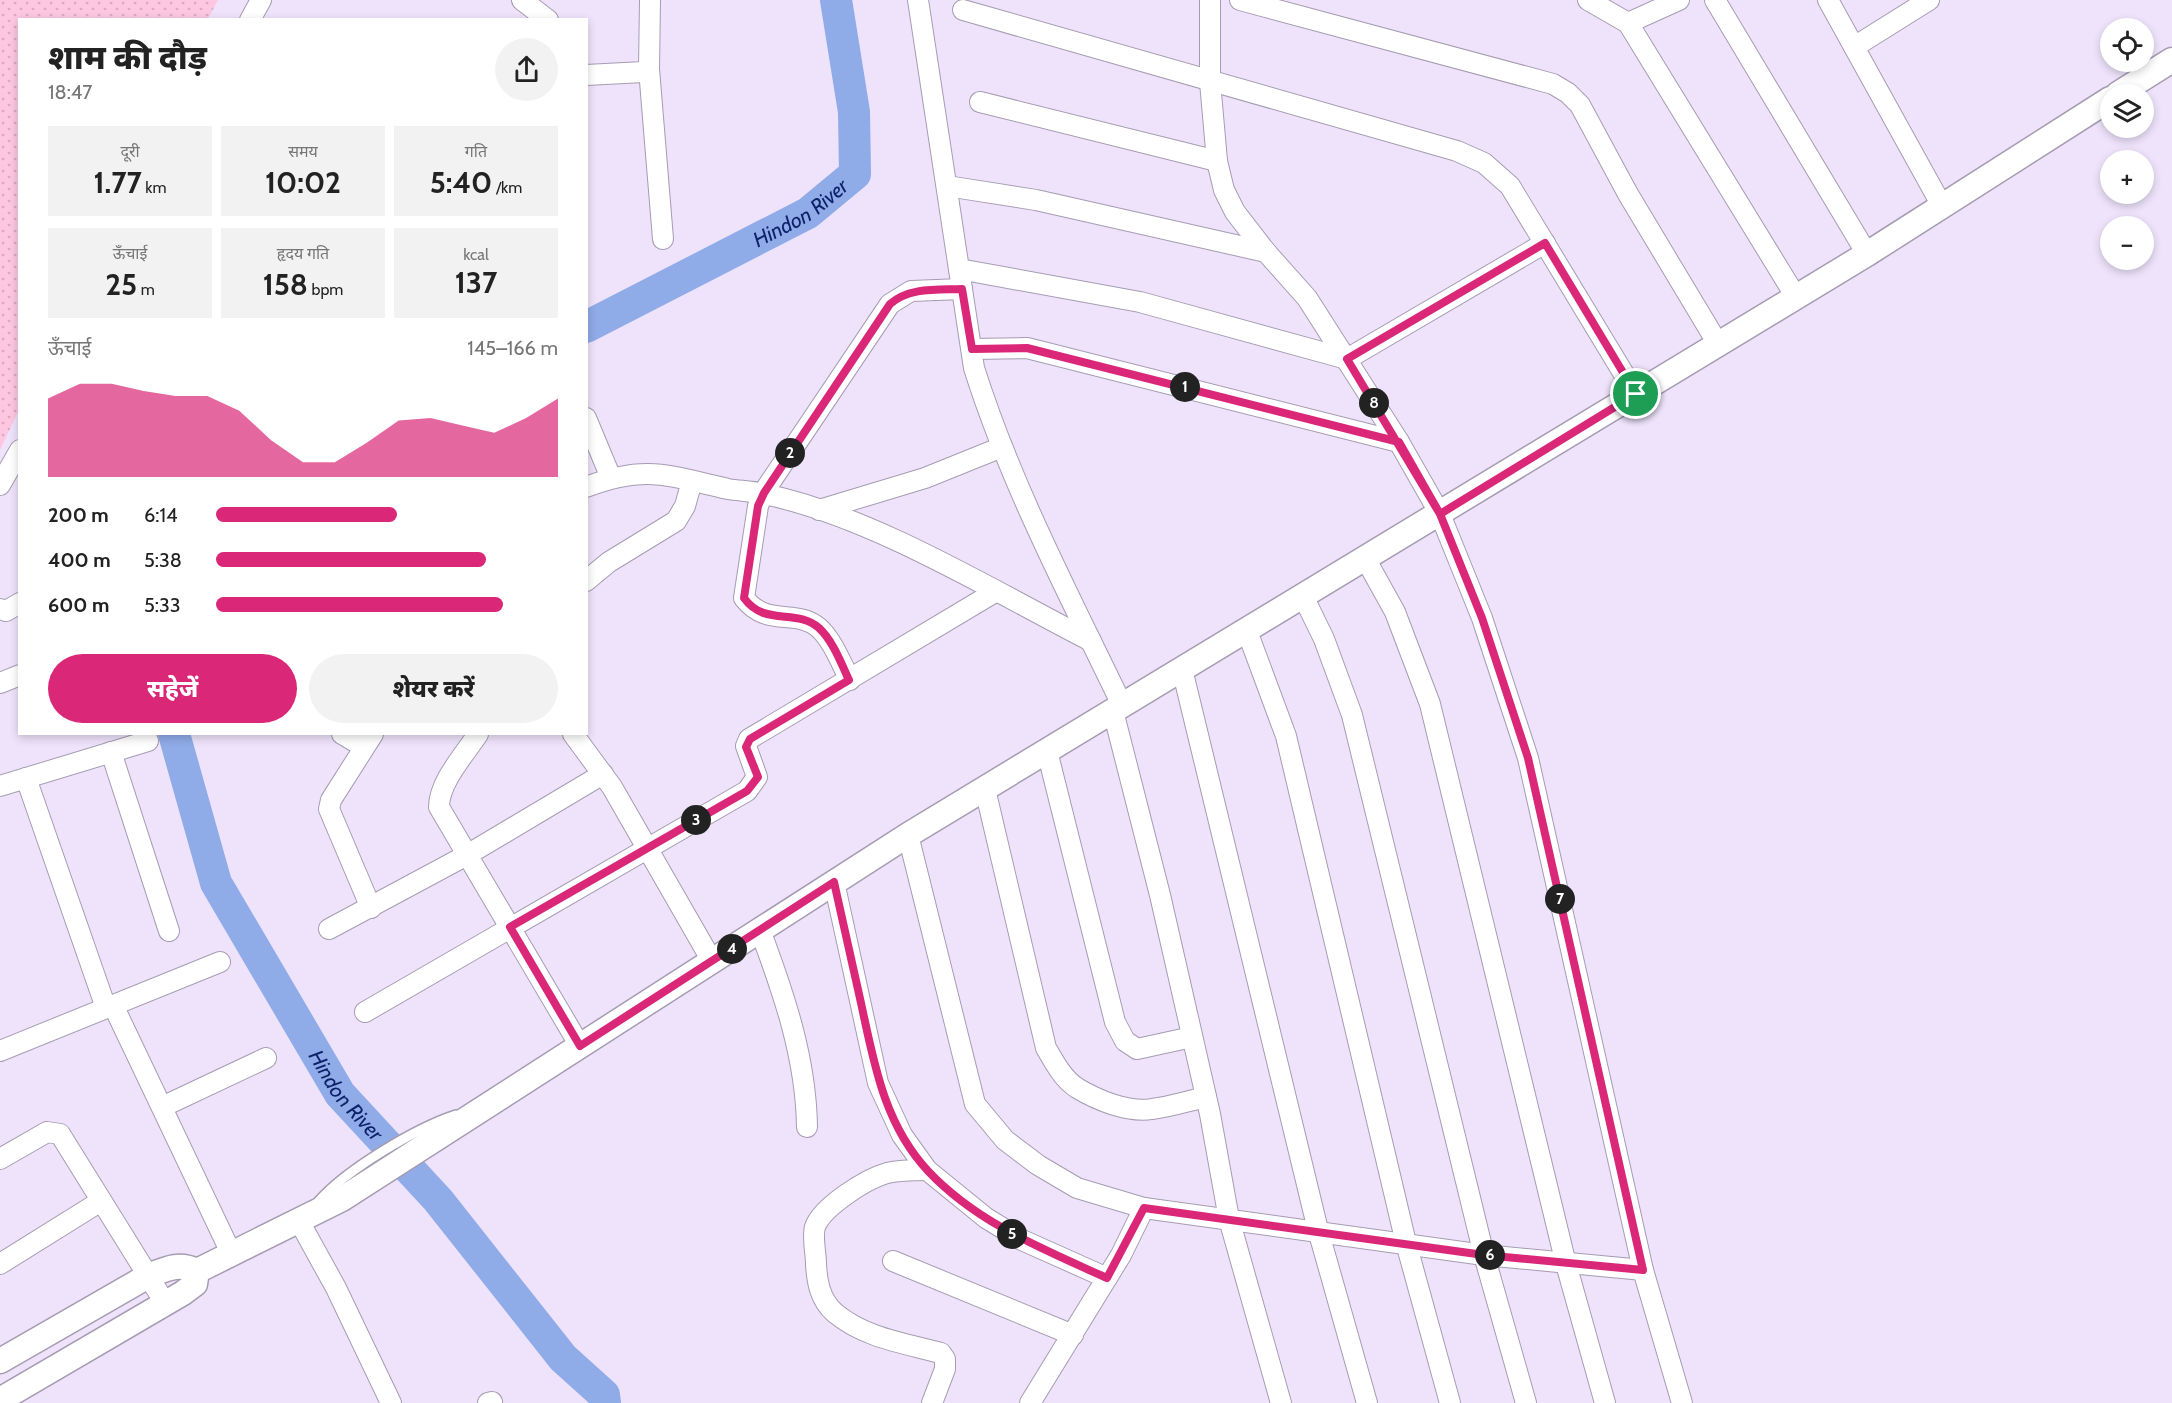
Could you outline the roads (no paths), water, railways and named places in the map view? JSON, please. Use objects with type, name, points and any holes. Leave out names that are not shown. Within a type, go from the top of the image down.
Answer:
[{"type":"street","points":[[251,18],[261,0]]},
{"type":"street","points":[[522,0],[545,18]]},
{"type":"street","points":[[650,0],[649,69],[663,239]]},
{"type":"street","points":[[918,0],[974,368],[1002,447],[1055,568],[1091,641],[1118,708],[1206,1097],[1229,1219],[1281,1403]]},
{"type":"street","points":[[1210,0],[1208,48],[1210,82],[1217,161],[1224,190],[1235,212],[1266,252],[1307,298],[1399,442],[1440,514],[1482,618],[1528,758],[1643,1270],[1682,1403]]},
{"type":"street","points":[[1240,0],[1553,84],[1568,93],[1580,105],[1628,194],[1718,344]]},
{"type":"street","points":[[1628,23],[1679,0]]},
{"type":"street","points":[[1715,0],[1867,255]]},
{"type":"street","points":[[1828,0],[1942,206]]},
{"type":"street","points":[[1854,47],[1929,0]]},
{"type":"street","points":[[1586,1],[1628,23],[1796,297]]},
{"type":"street","points":[[963,10],[1458,151],[1484,163],[1510,186],[1636,394]]},
{"type":"street","points":[[2134,84],[2172,60]]},
{"type":"street","points":[[588,75],[644,72],[649,69]]},
{"type":"street","points":[[980,102],[1217,161]]},
{"type":"street","points":[[0,1361],[148,1276],[173,1266],[186,1266],[197,1271],[342,1199],[441,1127],[484,1109],[908,835],[1867,255],[2100,105]]},
{"type":"street","points":[[947,186],[1036,200],[1266,252]]},
{"type":"street","points":[[959,269],[1140,302],[1347,359],[1545,243]]},
{"type":"street","points":[[849,680],[827,637],[817,626],[805,620],[761,614],[751,608],[744,598],[758,506],[764,493],[890,304],[911,291],[962,289]]},
{"type":"street","points":[[972,349],[1027,348],[1399,442]]},
{"type":"street","points":[[588,423],[611,478]]},
{"type":"street","points":[[819,510],[925,478],[1002,447]]},
{"type":"street","points":[[0,485],[18,454]]},
{"type":"street","points":[[588,487],[629,474],[661,473],[692,481],[764,493],[819,510],[895,541],[1091,641]]},
{"type":"street","points":[[588,579],[609,562],[676,521],[685,506],[692,481]]},
{"type":"street","points":[[1365,558],[1395,612],[1430,704],[1566,1264],[1605,1403]]},
{"type":"street","points":[[365,1012],[646,847],[747,791],[758,777],[746,747],[750,739],[995,592]]},
{"type":"street","points":[[1304,596],[1328,648],[1352,716],[1484,1255],[1526,1403]]},
{"type":"street","points":[[0,609],[6,610],[18,604]]},
{"type":"street","points":[[1247,631],[1286,736],[1406,1243],[1450,1403]]},
{"type":"street","points":[[1182,669],[1318,1230],[1367,1403]]},
{"type":"street","points":[[0,683],[18,676]]},
{"type":"street","points":[[346,735],[369,740],[331,800],[328,809],[370,908]]},
{"type":"street","points":[[477,735],[439,798],[439,807],[580,1046]]},
{"type":"street","points":[[574,735],[603,774],[712,961]]},
{"type":"street","points":[[0,786],[148,741]]},
{"type":"street","points":[[1047,751],[1115,1022],[1125,1041],[1137,1049],[1192,1037]]},
{"type":"street","points":[[111,752],[170,932]]},
{"type":"street","points":[[329,929],[467,855],[603,774]]},
{"type":"street","points":[[26,778],[109,1006],[162,1107],[232,1255]]},
{"type":"street","points":[[985,789],[1046,1048],[1058,1068],[1076,1087],[1114,1104],[1130,1108],[1150,1110],[1206,1097]]},
{"type":"street","points":[[908,835],[975,1104],[1005,1140],[1038,1165],[1077,1188],[1144,1208],[1318,1230],[1484,1255],[1643,1270]]},
{"type":"street","points":[[834,882],[878,1083],[902,1135],[927,1170],[978,1212],[1004,1229],[1107,1278]]},
{"type":"street","points":[[760,930],[795,1035],[804,1077],[807,1127]]},
{"type":"street","points":[[0,1051],[220,962]]},
{"type":"street","points":[[162,1107],[266,1058]]},
{"type":"street","points":[[0,1160],[53,1131],[65,1140],[165,1303]]},
{"type":"street","points":[[927,1170],[884,1174],[864,1184],[830,1207],[820,1217],[815,1229],[817,1281],[823,1299],[834,1311],[867,1333],[941,1353],[945,1359],[945,1369],[932,1403]]},
{"type":"street","points":[[0,1264],[101,1201]]},
{"type":"street","points":[[1030,1403],[1107,1278],[1144,1208]]},
{"type":"street","points":[[306,1217],[326,1269],[391,1403]]},
{"type":"street","points":[[893,1261],[1073,1335]]},
{"type":"street","points":[[0,1400],[195,1284],[197,1271]]},
{"type":"lane","points":[[306,1217],[319,1200],[354,1171],[441,1127]]},
{"type":"waterway","name":"Hindon River","points":[[588,326],[808,213],[855,174],[854,112],[836,0]]},
{"type":"waterway","name":"Hindon River","points":[[174,735],[216,883],[340,1094],[438,1200],[563,1358],[604,1395],[605,1403]]}]
